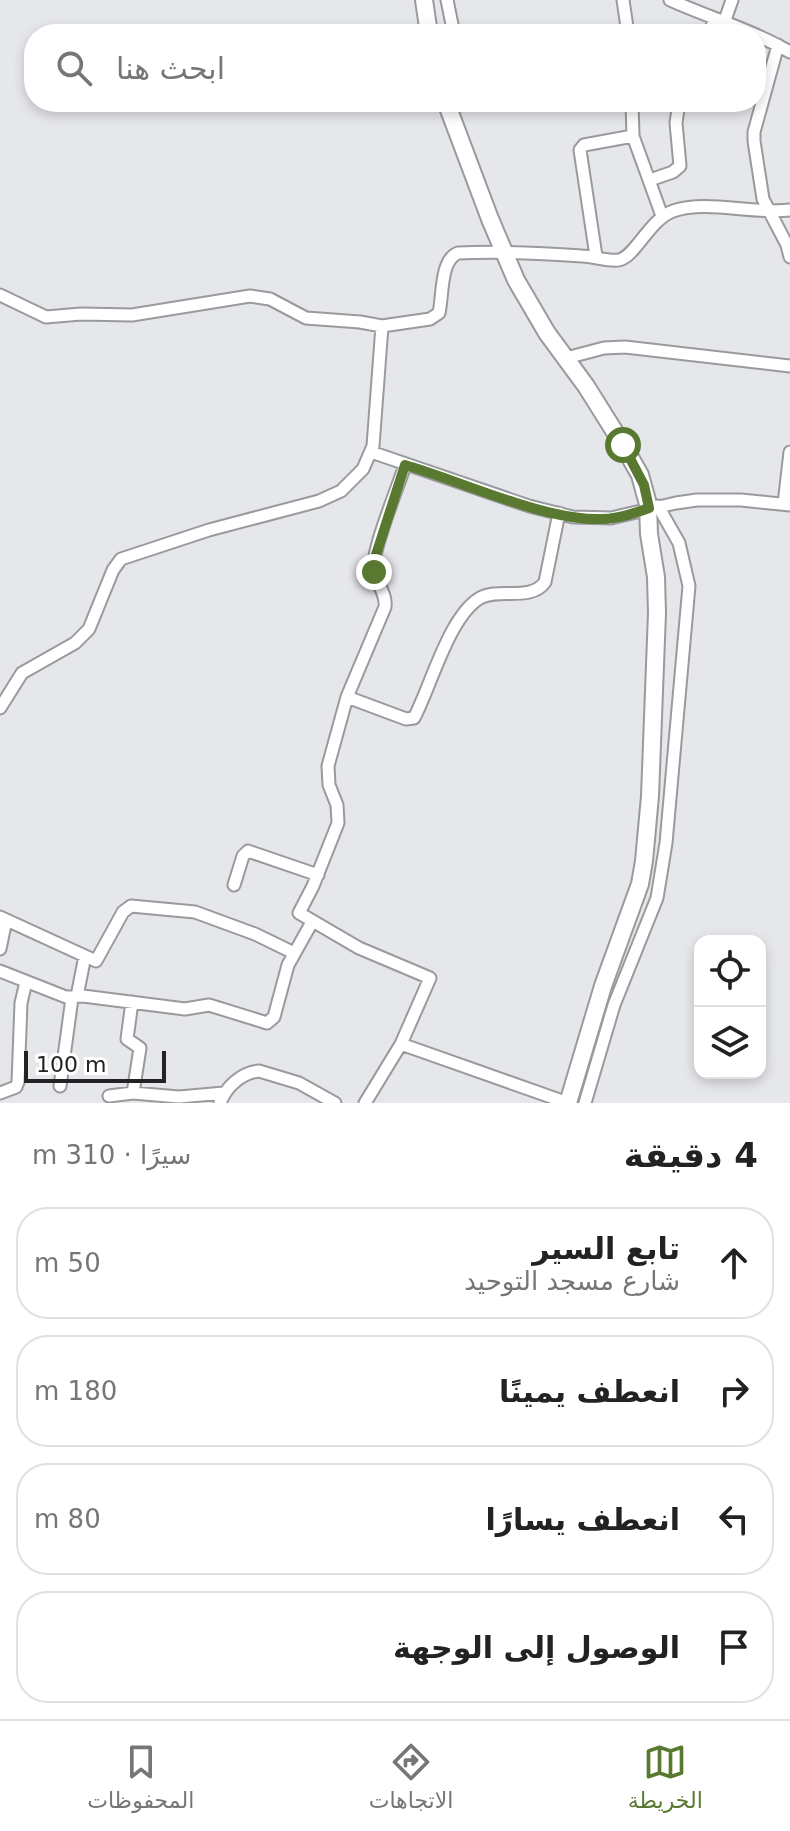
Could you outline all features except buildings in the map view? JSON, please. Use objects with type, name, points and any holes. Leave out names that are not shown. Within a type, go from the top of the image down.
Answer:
[{"type":"main road","points":[[424,0],[428,24]]},
{"type":"main road","points":[[450,112],[503,251],[531,307],[629,455],[653,507],[649,534],[656,577],[657,613],[650,796],[644,861],[640,884],[603,986],[568,1103]]},
{"type":"street","points":[[447,0],[452,24]]},
{"type":"street","points":[[623,0],[627,24]]},
{"type":"street","points":[[670,0],[725,24]]},
{"type":"street","points":[[719,22],[732,0]]},
{"type":"street","points":[[766,38],[790,52]]},
{"type":"street","points":[[766,88],[778,45]]},
{"type":"street","points":[[454,120],[456,112]]},
{"type":"street","points":[[632,112],[633,136],[662,216]]},
{"type":"street","points":[[650,180],[676,171],[680,166],[678,112]]},
{"type":"street","points":[[760,112],[754,132],[757,165],[769,213],[787,245],[790,257]]},
{"type":"street","points":[[596,256],[580,150],[584,145],[633,136]]},
{"type":"street","points":[[0,295],[46,317],[132,315],[250,296],[270,299],[306,318],[382,326],[430,319],[439,313],[447,262],[453,254],[503,251],[596,256],[616,261],[662,216],[688,208],[769,213],[790,210]]},
{"type":"street","points":[[0,708],[22,673],[75,643],[89,629],[113,570],[121,559],[237,522],[334,496],[356,477],[371,452],[382,326]]},
{"type":"street","points":[[566,358],[604,348],[625,347],[790,366]]},
{"type":"street","points":[[371,452],[559,513],[600,519],[653,507],[719,500],[787,505],[790,452]]},
{"type":"street","points":[[365,1103],[401,1044],[429,977],[359,948],[299,912],[318,875],[338,823],[328,766],[347,697],[385,607],[385,596],[375,579],[374,561],[405,465]]},
{"type":"street","points":[[585,1103],[614,1005],[652,916],[661,880],[689,586],[679,543],[653,507]]},
{"type":"street","points":[[347,697],[406,719],[414,718],[458,623],[471,606],[487,595],[530,592],[541,588],[548,575],[559,513]]},
{"type":"street","points":[[234,885],[243,856],[248,851],[318,875]]},
{"type":"street","points":[[0,949],[3,918],[94,961],[98,959],[123,912],[131,906],[195,912],[255,934],[294,953]]},
{"type":"street","points":[[0,971],[75,997],[185,1009],[209,1005],[267,1023],[274,1017],[283,979],[312,922]]},
{"type":"street","points":[[60,1086],[85,956]]},
{"type":"street","points":[[0,1093],[16,1087],[18,1082],[21,1003],[26,982]]},
{"type":"street","points":[[132,1002],[127,1039],[140,1048],[133,1093]]},
{"type":"street","points":[[401,1044],[568,1103]]},
{"type":"street","points":[[109,1096],[133,1093],[222,1098],[246,1074],[259,1071],[299,1083],[335,1103]]},
{"type":"route","points":[[374,572],[374,561],[405,465],[529,506],[573,517],[600,519],[649,508],[640,475],[623,445]]}]
